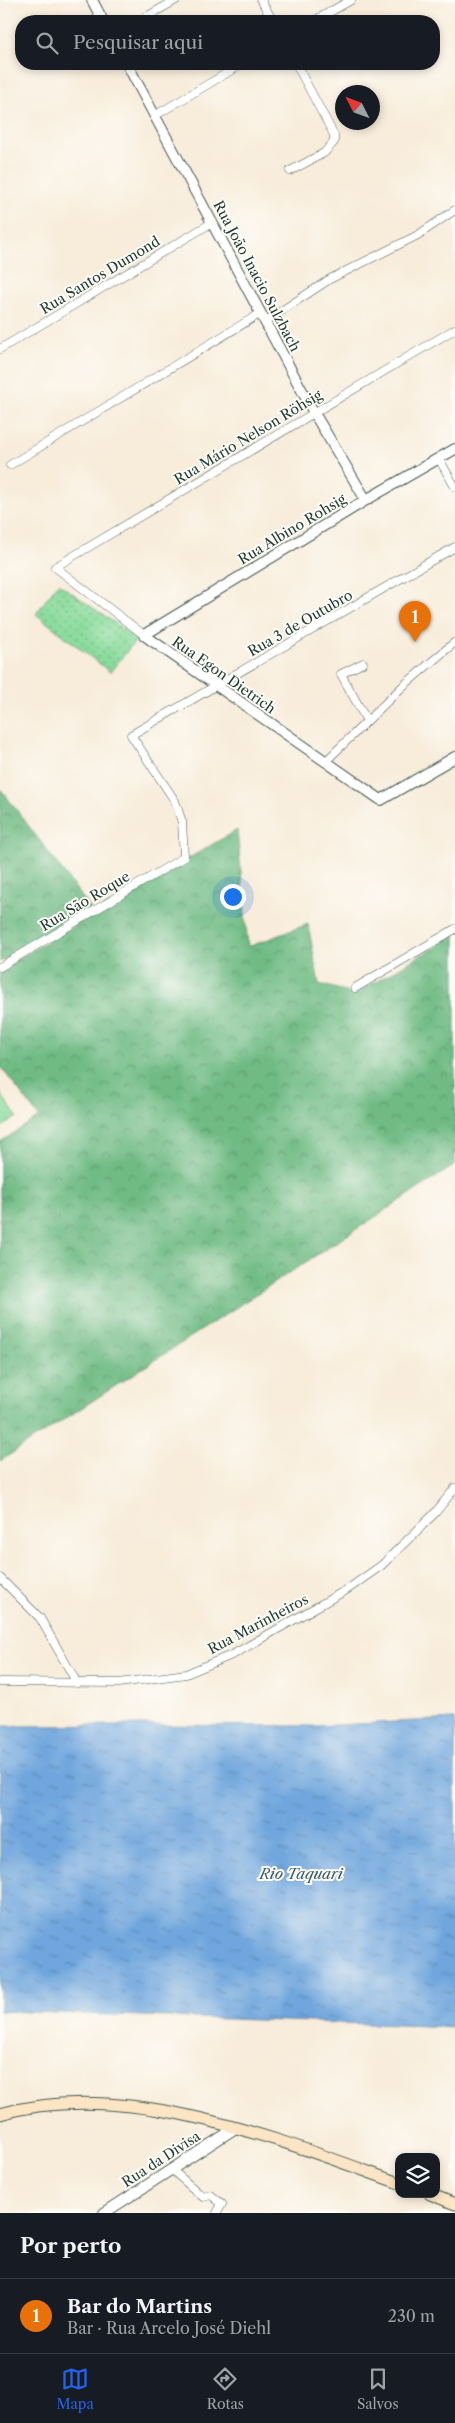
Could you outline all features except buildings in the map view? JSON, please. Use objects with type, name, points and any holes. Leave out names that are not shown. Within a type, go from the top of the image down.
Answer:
[{"type":"main road","points":[[0,2114],[26,2107],[66,2102],[109,2103],[196,2118],[324,2156],[395,2182]]},
{"type":"main road","points":[[440,2198],[455,2204]]},
{"type":"street","points":[[92,0],[101,15]]},
{"type":"street","points":[[150,15],[176,0]]},
{"type":"street","points":[[261,0],[269,15]]},
{"type":"street","points":[[325,15],[352,0]]},
{"type":"street","name":"Rua João Inacio Sulzbach","points":[[130,70],[314,413],[366,500]]},
{"type":"street","points":[[156,115],[232,70]]},
{"type":"street","points":[[290,171],[324,152],[334,142],[334,135],[299,70]]},
{"type":"street","points":[[10,465],[330,279],[418,235],[455,210]]},
{"type":"street","name":"Rua Santos Dumond","points":[[0,349],[213,222]]},
{"type":"street","name":"Rua Mário Nelson Röhsig","points":[[55,567],[455,329]]},
{"type":"street","name":"Rua Albino Rohsig","points":[[144,635],[366,500],[455,449]]},
{"type":"street","points":[[439,459],[455,487]]},
{"type":"street","name":"Rua 3 de Outubro","points":[[184,858],[182,822],[175,801],[131,735],[455,547]]},
{"type":"street","name":"Rua Egon Dietrich","points":[[55,567],[144,635],[381,800],[455,757]]},
{"type":"street","points":[[325,762],[402,687],[455,642]]},
{"type":"street","points":[[364,663],[341,674],[367,722]]},
{"type":"street","name":"Rua São Roque","points":[[0,967],[184,858]]},
{"type":"street","points":[[355,988],[455,929]]},
{"type":"street","name":"Rua Marinheiros","points":[[0,1682],[119,1683],[186,1674],[234,1654],[348,1589],[382,1565],[454,1493]]},
{"type":"street","points":[[0,1578],[40,1618],[76,1683]]},
{"type":"street","name":"Rua da Divisa","points":[[104,2213],[234,2129]]},
{"type":"street","points":[[171,2169],[203,2197],[211,2195],[222,2204],[217,2213]]},
{"type":"green space","points":[[58,583],[137,639],[110,672],[36,614]]},
{"type":"green space","points":[[0,788],[91,909],[0,962]]},
{"type":"green space","points":[[237,830],[248,947],[308,924],[319,984],[355,994],[455,935],[455,1165],[0,1461],[0,1142],[39,1117],[0,1066],[0,969]]},
{"type":"green space","points":[[0,1093],[17,1117],[0,1128]]},
{"type":"water","name":"Rio Taquari","points":[[455,1719],[455,2027],[0,2011],[0,1726],[316,1726]]},
{"type":"place","name":"Bar do Martins","points":[[415,642]]}]
